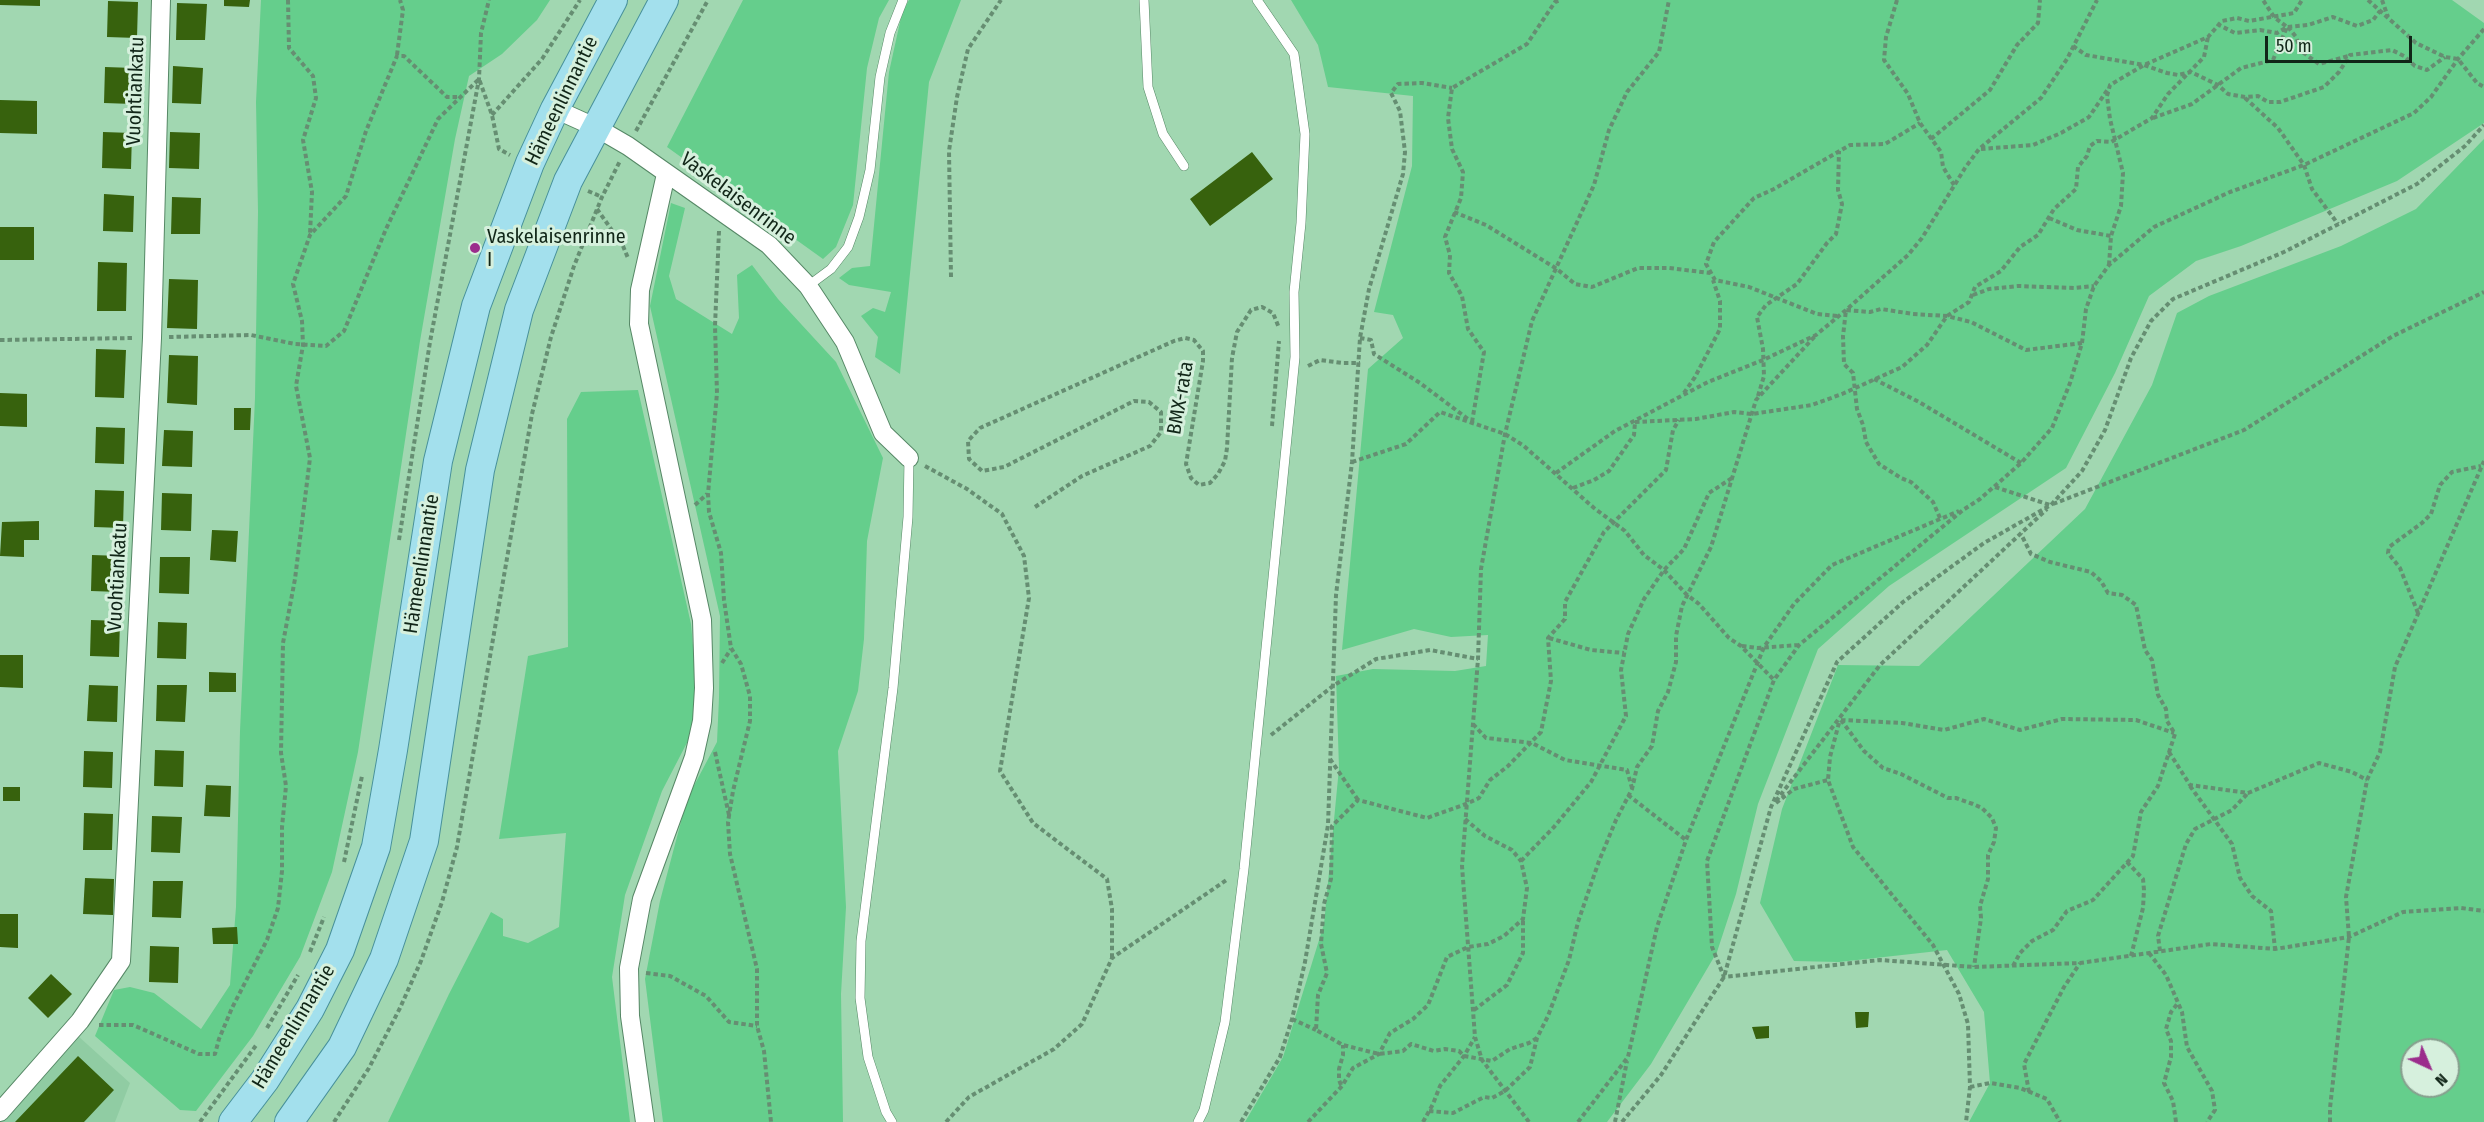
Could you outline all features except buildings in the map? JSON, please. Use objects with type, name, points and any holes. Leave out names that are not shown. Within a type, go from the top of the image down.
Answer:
[{"type":"main road","name":"Hämeenlinnantie","points":[[233,1122],[265,1080],[310,1009],[340,950],[376,847],[438,460],[476,306],[530,163],[555,109],[613,0]]},
{"type":"main road","name":"Hämeenlinnantie","points":[[289,1122],[342,1047],[384,959],[424,841],[480,470],[516,321],[568,182],[664,0]]},
{"type":"street","name":"Vuohtiankatu","points":[[0,1112],[75,1026],[122,961],[152,338],[161,0]]},
{"type":"street","name":"Vaskelaisenrinne","points":[[555,109],[597,128],[628,146],[770,245],[808,286],[845,342],[883,433],[909,458]]},
{"type":"street","points":[[645,1122],[630,1016],[629,968],[642,899],[694,757],[702,721],[704,688],[702,620],[639,324],[640,290],[666,174]]},
{"type":"lane","points":[[808,286],[831,269],[848,247],[859,217],[870,170],[880,77],[890,33],[903,0]]},
{"type":"lane","points":[[1143,0],[1148,87],[1163,134],[1185,166]]},
{"type":"lane","points":[[1198,1122],[1204,1110],[1226,1022],[1244,868],[1295,357],[1294,292],[1301,223],[1305,134],[1294,54],[1257,0]]},
{"type":"lane","points":[[892,1122],[886,1112],[868,1057],[860,998],[861,942],[894,677],[908,517],[909,458]]},
{"type":"path","points":[[75,1026],[133,1025],[199,1054],[215,1054],[232,1008],[267,940],[278,908],[286,786],[281,753],[283,643],[295,579],[310,458],[296,386],[303,345],[302,321],[294,284],[310,235],[312,192],[303,140],[316,98],[313,76],[289,48],[288,0]]},
{"type":"path","points":[[310,235],[346,196],[366,131],[397,56],[403,10],[400,0]]},
{"type":"path","points":[[399,541],[430,342],[479,79],[481,33],[489,0]]},
{"type":"path","points":[[492,115],[542,59],[580,0]]},
{"type":"path","points":[[334,1122],[369,1068],[400,1008],[421,961],[442,902],[457,847],[532,414],[550,337],[574,266],[597,209],[628,146],[708,0]]},
{"type":"path","points":[[951,278],[949,151],[957,97],[968,50],[1001,0]]},
{"type":"path","points":[[1241,1122],[1280,1057],[1292,1019],[1305,962],[1328,825],[1336,595],[1352,462],[1360,338],[1369,290],[1403,174],[1405,153],[1400,111],[1391,93],[1398,84],[1422,83],[1452,88],[1527,44],[1555,2],[1561,0]]},
{"type":"path","points":[[1529,1122],[1482,1060],[1475,1037],[1462,866],[1478,659],[1481,568],[1504,434],[1532,321],[1594,185],[1609,130],[1627,92],[1659,52],[1669,0]]},
{"type":"path","points":[[1897,0],[1886,37],[1884,60],[1908,94],[1920,123],[1941,152],[1943,167],[1954,186]]},
{"type":"path","points":[[1931,139],[1958,114],[1975,104],[1990,90],[2017,45],[2038,22],[2040,0]]},
{"type":"path","points":[[1756,400],[1816,335],[1908,255],[1922,238],[1979,149],[2041,98],[2073,46],[2097,0]]},
{"type":"path","points":[[2263,0],[2274,17],[2296,37],[2301,51],[2319,64],[2350,55],[2391,50],[2404,56],[2415,66],[2427,70],[2445,57]]},
{"type":"path","points":[[2152,118],[2168,94],[2204,57],[2208,36],[2217,24],[2237,18],[2248,21],[2294,13],[2302,0]]},
{"type":"path","points":[[2368,0],[2416,43],[2445,57],[2458,59],[2477,83],[2484,87]]},
{"type":"path","points":[[2382,0],[2389,21]]},
{"type":"path","points":[[2217,24],[2235,33],[2260,30],[2277,33],[2287,27],[2308,25],[2332,17],[2357,26],[2373,20],[2380,11]]},
{"type":"path","points":[[1635,422],[1679,420],[1734,412],[1752,414],[1812,405],[1902,367],[1927,345],[1947,316],[1969,302],[1976,287],[2001,271],[2020,247],[2038,235],[2054,209],[2076,189],[2078,166],[2087,156],[2090,146],[2097,141],[2111,142],[2152,118],[2192,104],[2241,68],[2273,60],[2287,27]]},
{"type":"path","points":[[1724,977],[1713,947],[1707,861],[1774,680],[1799,645],[2021,463],[2052,428],[2070,383],[2082,343],[2086,309],[2094,286],[2109,265],[2154,227],[2230,192],[2304,165],[2414,113],[2432,98],[2458,59],[2484,29]]},
{"type":"path","points":[[1979,149],[2033,145],[2061,133],[2089,117],[2110,86],[2144,65],[2208,36]]},
{"type":"path","points":[[2073,46],[2086,55],[2144,65],[2167,73],[2178,75],[2191,72],[2218,85],[2228,94],[2245,97],[2258,96],[2268,102],[2280,102],[2324,87],[2339,72],[2350,55]]},
{"type":"path","points":[[397,56],[404,56],[447,97],[459,97]]},
{"type":"path","points":[[0,340],[251,335],[303,345],[326,346],[344,331],[386,229],[438,119],[479,79]]},
{"type":"path","points":[[479,79],[492,115],[499,149],[510,155]]},
{"type":"path","points":[[2109,265],[2111,236],[2121,206],[2123,180],[2107,96],[2110,86]]},
{"type":"path","points":[[1452,88],[1448,118],[1452,149],[1462,172],[1461,198],[1445,237],[1450,255],[1449,273],[1462,296],[1468,329],[1484,352],[1472,422]]},
{"type":"path","points":[[2245,97],[2277,128],[2304,165],[2312,189],[2338,224]]},
{"type":"path","points":[[1681,396],[1695,377],[1720,329],[1720,301],[1706,264],[1714,243],[1754,198],[1850,145],[1885,144],[1920,123]]},
{"type":"path","points":[[1771,807],[1880,665],[2021,534],[2082,471],[2105,430],[2131,358],[2151,321],[2173,299],[2284,252],[2417,184],[2464,146],[2484,124]]},
{"type":"path","points":[[1429,1111],[1453,1113],[1484,1097],[1492,1098],[1505,1091],[1530,1067],[1537,1038],[1548,1016],[1569,960],[1578,922],[1599,861],[1632,789],[1637,767],[1652,746],[1658,711],[1668,692],[1676,662],[1676,636],[1686,594],[1711,547],[1764,376],[1763,349],[1757,317],[1766,305],[1797,284],[1836,234],[1842,204],[1838,190],[1839,151]]},
{"type":"path","points":[[597,209],[623,246],[640,290]]},
{"type":"path","points":[[720,210],[715,326],[717,393],[708,494],[709,512],[721,553],[724,600],[731,648],[741,664],[751,703],[748,732],[729,816]]},
{"type":"path","points":[[1454,212],[1486,225],[1557,269],[1575,284],[1592,287],[1638,268],[1669,268],[1710,273],[1715,280],[1749,287],[1817,314],[1839,316]]},
{"type":"path","points":[[2049,218],[2077,230],[2111,236]]},
{"type":"path","points":[[1972,295],[1989,289],[2018,286],[2075,288],[2094,286]]},
{"type":"path","points":[[1622,1122],[1661,1075],[1724,977],[1771,807],[1837,662],[1903,602],[1983,543],[2051,505],[2244,430],[2393,336],[2484,292]]},
{"type":"path","name":"BMX-rata","points":[[1035,507],[1082,476],[1150,446],[1161,432],[1161,412],[1149,402],[1134,401],[1004,467],[982,471],[969,459],[968,441],[980,428],[1185,338],[1194,340],[1203,351],[1186,464],[1191,478],[1199,485],[1210,483],[1225,461],[1232,358],[1237,332],[1251,310],[1262,307],[1273,313],[1279,330],[1272,429]]},
{"type":"path","points":[[1846,310],[1870,312],[1881,309],[1947,316],[1971,322],[2026,350],[2082,343]]},
{"type":"path","points":[[1846,310],[1843,336],[1844,364],[1853,373],[1854,389],[1866,442],[1879,464],[1911,482],[1924,493],[1936,506],[1940,518]]},
{"type":"path","points":[[1557,473],[1595,443],[1681,396],[1816,335]]},
{"type":"path","points":[[1360,338],[1371,340],[1374,354],[1420,382],[1472,422]]},
{"type":"path","points":[[1293,379],[1306,367],[1320,360],[1360,363]]},
{"type":"path","points":[[1874,380],[1919,402],[2021,463]]},
{"type":"path","points":[[1352,462],[1406,444],[1440,412],[1504,434],[1557,473],[1594,508],[1626,531],[1644,555],[1664,570],[1686,594],[1699,604],[1729,638],[1741,646],[1774,680]]},
{"type":"path","points":[[1330,759],[1358,800],[1427,818],[1479,798],[1490,780],[1532,743],[1541,732],[1551,681],[1548,638],[1565,619],[1565,602],[1600,539],[1666,470],[1673,430],[1679,420]]},
{"type":"path","points":[[1573,488],[1609,471],[1634,435],[1635,422]]},
{"type":"path","points":[[909,458],[967,489],[1002,514],[1024,556],[1029,598],[1000,771],[1033,823],[1080,856],[1107,879],[1112,909],[1112,958],[1082,1024],[1054,1049],[969,1097],[946,1122]]},
{"type":"path","points":[[2418,614],[2400,568],[2388,553],[2389,547],[2422,523],[2430,514],[2440,485],[2452,472],[2483,463]]},
{"type":"path","points":[[2330,1122],[2349,937],[2346,897],[2367,780],[2380,752],[2395,667],[2483,463]]},
{"type":"path","points":[[1521,861],[1554,827],[1591,782],[1626,716],[1621,670],[1628,634],[1644,600],[1664,570],[1684,549],[1709,493],[1732,478]]},
{"type":"path","points":[[1994,486],[2051,505]]},
{"type":"path","points":[[1615,1122],[1657,927],[1686,840],[1764,647],[1794,604],[1832,565],[1963,510]]},
{"type":"path","points":[[2021,534],[2031,554],[2050,562],[2091,572],[2101,581],[2108,593],[2122,595],[2136,605],[2145,650],[2152,660],[2158,694],[2166,709],[2167,721],[2175,734]]},
{"type":"path","points":[[1548,638],[1591,650],[1624,653]]},
{"type":"path","points":[[1741,646],[1799,645]]},
{"type":"path","points":[[1256,747],[1333,686],[1376,659],[1430,650],[1478,659]]},
{"type":"path","points":[[1840,720],[1902,723],[1944,730],[1984,719],[2020,730],[2062,719],[2136,720],[2175,734]]},
{"type":"path","points":[[1840,720],[1830,757],[1828,780],[1853,847],[1933,945],[1959,994],[1968,1024],[1970,1087],[1966,1122]]},
{"type":"path","points":[[1840,720],[1864,751],[1883,768],[1901,774],[1948,798],[1956,798],[1982,808],[1992,818],[1996,828],[1994,842],[1988,855],[1989,879],[1980,906],[1982,918],[1974,967]]},
{"type":"path","points":[[702,721],[711,727],[729,816],[730,854],[757,969],[757,1026],[764,1051],[771,1122]]},
{"type":"path","points":[[1472,723],[1486,738],[1532,743],[1565,760],[1627,770],[1632,789]]},
{"type":"path","points":[[2013,966],[2020,953],[2032,941],[2053,930],[2067,911],[2093,900],[2133,856],[2141,812],[2158,786],[2175,734]]},
{"type":"path","points":[[2169,752],[2212,819],[2232,844],[2240,878],[2252,896],[2271,911],[2275,949]]},
{"type":"path","points":[[2160,951],[2158,936],[2186,844],[2194,829],[2232,810],[2248,794],[2319,763],[2352,772],[2367,780]]},
{"type":"path","points":[[344,863],[363,774]]},
{"type":"path","points":[[1771,807],[1794,789],[1828,780]]},
{"type":"path","points":[[2190,785],[2248,794]]},
{"type":"path","points":[[1628,795],[1686,840]]},
{"type":"path","points":[[1316,1030],[1318,995],[1326,973],[1321,944],[1324,904],[1331,879],[1332,826],[1358,800]]},
{"type":"path","points":[[1465,819],[1485,836],[1512,850],[1521,861],[1527,888],[1523,918],[1523,953],[1507,985],[1474,1010]]},
{"type":"path","points":[[2127,862],[2143,879],[2144,890],[2143,908],[2131,956]]},
{"type":"path","points":[[1112,958],[1244,868]]},
{"type":"path","points":[[307,960],[328,906]]},
{"type":"path","points":[[1724,977],[1880,960],[1944,966],[2013,966],[2080,963],[2211,944],[2275,949],[2349,937],[2403,912],[2461,908],[2484,911]]},
{"type":"path","points":[[1308,1122],[1342,1086],[1353,1068],[1378,1054],[1389,1034],[1413,1019],[1428,1005],[1447,957],[1468,947],[1488,945],[1504,936],[1523,918]]},
{"type":"path","points":[[2149,953],[2166,975],[2182,1012],[2187,1047],[2212,1091],[2215,1110],[2207,1122]]},
{"type":"path","points":[[2029,1092],[2024,1064],[2064,987],[2080,963]]},
{"type":"path","points":[[629,968],[648,974],[670,976],[706,996],[729,1022],[757,1026]]},
{"type":"path","points":[[266,1030],[302,970]]},
{"type":"path","points":[[2176,1122],[2174,1101],[2164,1083],[2171,1049],[2171,1041],[2166,1029],[2171,1012],[2178,1003]]},
{"type":"path","points":[[1292,1019],[1343,1045],[1378,1054],[1403,1051],[1411,1044],[1434,1051],[1445,1049],[1459,1051],[1464,1056],[1492,1061],[1510,1049],[1537,1038]]},
{"type":"path","points":[[1423,1122],[1440,1086],[1464,1056],[1475,1037]]},
{"type":"path","points":[[200,1122],[260,1040]]},
{"type":"path","points":[[1342,1086],[1339,1080],[1343,1045]]},
{"type":"path","points":[[1578,1122],[1628,1058]]},
{"type":"path","points":[[1970,1087],[1990,1083],[2020,1088],[2047,1100],[2060,1122]]},
{"type":"shaded area","points":[[261,0],[550,0],[537,20],[502,54],[469,76],[455,139],[420,341],[358,752],[332,872],[300,957],[253,1036],[196,1111],[180,1110],[95,1036],[114,990],[130,987],[154,993],[201,1029],[230,985],[236,907],[240,731],[255,398],[258,212],[256,102]]},
{"type":"shaded area","points":[[743,0],[889,0],[879,18],[867,68],[853,205],[836,247],[823,259],[667,147]]},
{"type":"shaded area","points":[[909,0],[961,0],[929,82],[900,374],[875,357],[878,337],[861,316],[873,308],[885,312],[891,292],[849,285],[839,278],[852,268],[870,266],[889,72],[902,13]]},
{"type":"shaded area","points":[[1291,0],[2452,0],[2484,23],[2484,123],[2397,181],[2241,246],[2196,261],[2149,296],[2115,373],[2066,468],[1889,586],[1818,649],[1758,804],[1736,894],[1717,952],[1651,1064],[1607,1122],[1245,1122],[1283,1057],[1324,924],[1339,768],[1336,676],[1373,669],[1455,671],[1486,666],[1488,635],[1451,637],[1414,629],[1342,650],[1368,369],[1403,338],[1393,315],[1374,312],[1412,166],[1413,96],[1328,87],[1318,45]]},
{"type":"shaded area","points":[[2484,139],[2484,1122],[1969,1122],[1990,1083],[1984,1012],[1947,950],[1839,962],[1794,961],[1760,903],[1782,809],[1838,665],[1919,666],[2085,509],[2152,385],[2177,313],[2209,296],[2341,246],[2416,209]]},
{"type":"shaded area","points":[[671,203],[685,208],[669,276],[676,299],[732,334],[739,318],[737,275],[752,265],[778,299],[836,362],[883,458],[867,541],[864,639],[858,691],[838,751],[846,907],[841,994],[843,1122],[663,1122],[645,979],[660,901],[687,799],[717,742],[720,616],[650,306]]},
{"type":"shaded area","points":[[638,390],[691,624],[698,701],[692,733],[662,791],[625,895],[612,977],[630,1122],[388,1122],[491,912],[503,919],[503,936],[528,943],[559,927],[566,833],[499,839],[528,656],[568,647],[567,419],[581,392]]},
{"type":"shaded area","points":[[77,1035],[130,1083],[115,1122],[0,1122]]},
{"type":"place","name":"Vaskelaisenrinne I","points":[[475,248]]}]
